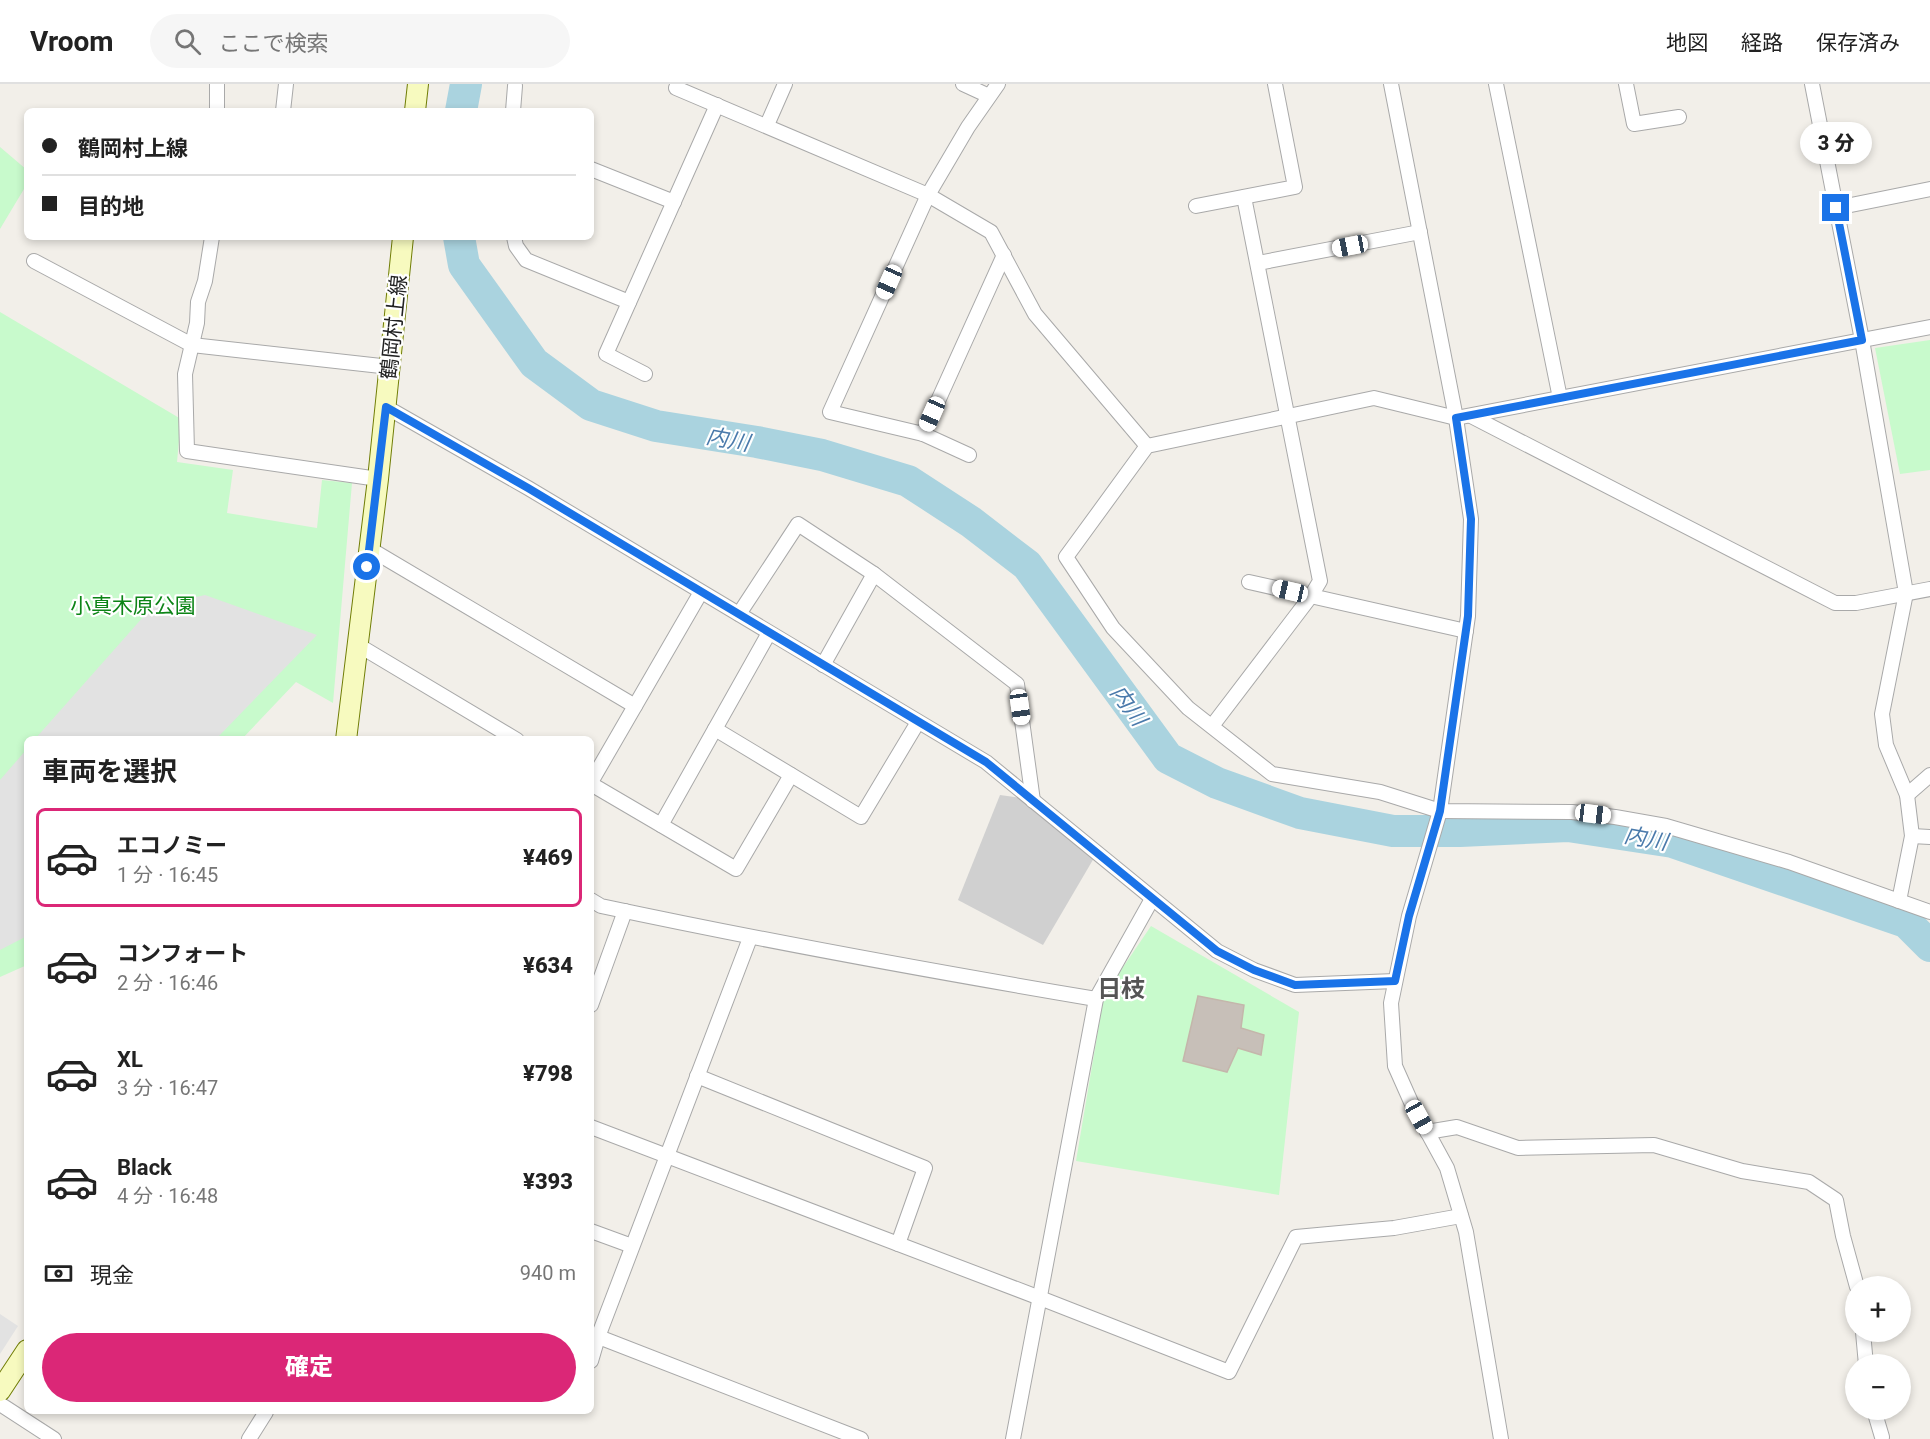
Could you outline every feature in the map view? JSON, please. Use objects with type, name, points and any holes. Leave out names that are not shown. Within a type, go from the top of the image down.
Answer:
[{"type":"main road","points":[[415,108],[418,84]]},
{"type":"main road","name":"鶴岡村上線","points":[[347,736],[378,479],[403,240]]},
{"type":"main road","points":[[0,1391],[24,1355]]},
{"type":"street","points":[[217,84],[217,108]]},
{"type":"street","points":[[283,108],[286,84]]},
{"type":"street","points":[[767,125],[785,84]]},
{"type":"street","points":[[963,84],[993,90],[928,195],[830,412],[922,434],[969,455]]},
{"type":"street","points":[[1196,206],[1295,187],[1275,84]]},
{"type":"street","points":[[1391,84],[1456,418],[1471,519],[1468,616],[1440,811],[1409,916],[1391,1003],[1395,1066],[1411,1102],[1447,1168],[1466,1232],[1501,1439]]},
{"type":"street","points":[[1496,84],[1560,398]]},
{"type":"street","points":[[1626,84],[1634,124],[1679,117]]},
{"type":"street","points":[[1812,84],[1862,340],[1906,593],[1882,714],[1886,745],[1907,795],[1912,836],[1899,901]]},
{"type":"street","points":[[513,108],[515,86]]},
{"type":"street","points":[[676,88],[928,195],[992,232],[1035,314],[1147,446]]},
{"type":"street","points":[[645,374],[606,354],[717,105]]},
{"type":"street","points":[[594,169],[674,201]]},
{"type":"street","points":[[1836,208],[1930,189]]},
{"type":"street","points":[[1212,726],[1320,581],[1244,197]]},
{"type":"street","points":[[1258,263],[1419,232]]},
{"type":"street","points":[[211,240],[185,374],[187,451],[378,479]]},
{"type":"street","points":[[515,240],[526,260],[629,303]]},
{"type":"street","points":[[922,434],[1004,255]]},
{"type":"street","points":[[34,261],[192,345],[390,367]]},
{"type":"street","points":[[1930,327],[1472,416],[1456,418],[1374,398],[1147,446],[1066,557],[1113,628],[1188,708],[1272,774],[1380,792],[1440,811],[1572,812],[1665,826],[1789,862],[1930,912]]},
{"type":"street","points":[[386,407],[528,488],[986,762],[1217,951],[1254,970],[1295,985],[1395,981]]},
{"type":"street","points":[[1472,416],[1835,603],[1856,603],[1930,589]]},
{"type":"street","points":[[739,614],[798,524],[874,574],[1017,684],[1033,801]]},
{"type":"street","points":[[370,549],[635,706]]},
{"type":"street","points":[[824,665],[874,574]]},
{"type":"street","points":[[1249,582],[1466,631]]},
{"type":"street","points":[[594,778],[701,592]]},
{"type":"street","points":[[661,825],[769,633]]},
{"type":"street","points":[[358,645],[510,736]]},
{"type":"street","points":[[715,729],[861,817],[918,722]]},
{"type":"street","points":[[594,785],[736,869],[791,775]]},
{"type":"street","points":[[1907,795],[1930,775]]},
{"type":"street","points":[[1912,836],[1930,837]]},
{"type":"street","points":[[1013,1439],[1096,999],[1152,899]]},
{"type":"street","points":[[594,902],[601,906],[750,938],[1096,999]]},
{"type":"street","points":[[594,997],[625,911]]},
{"type":"street","points":[[750,938],[632,1246],[594,1336],[861,1439]]},
{"type":"street","points":[[697,1076],[925,1168],[898,1244]]},
{"type":"street","points":[[1427,1132],[1457,1127],[1518,1148],[1654,1145],[1742,1172],[1809,1182],[1836,1200],[1854,1276]]},
{"type":"street","points":[[594,1128],[1229,1372],[1296,1237],[1394,1228],[1461,1216]]},
{"type":"street","points":[[594,1232],[632,1246]]},
{"type":"street","points":[[0,1404],[54,1439]]},
{"type":"street","points":[[249,1439],[265,1414]]},
{"type":"street","points":[[1878,1420],[1882,1437]]},
{"type":"shaded area","points":[[205,595],[317,635],[219,736],[38,736],[152,607]]},
{"type":"shaded area","points":[[24,752],[24,938],[0,950],[0,780]]},
{"type":"shaded area","points":[[1000,795],[1022,798],[1094,858],[1043,945],[958,900]]},
{"type":"shaded area","points":[[0,1314],[18,1326],[0,1354]]},
{"type":"green space","points":[[0,147],[24,167],[24,189],[0,229]]},
{"type":"green space","name":"小真木原公園","points":[[0,312],[181,419],[177,462],[233,470],[227,513],[317,528],[322,480],[352,483],[333,703],[296,682],[245,736],[24,736],[24,966],[0,977]]},
{"type":"green space","points":[[1930,340],[1930,470],[1900,474],[1875,348]]},
{"type":"green space","points":[[1151,926],[1299,1012],[1279,1195],[1076,1161],[1104,995]]},
{"type":"building","points":[[1198,996],[1244,1005],[1241,1028],[1264,1035],[1261,1055],[1238,1048],[1227,1072],[1183,1061]]},
{"type":"waterway","name":"内川","points":[[462,108],[466,84]]},
{"type":"waterway","name":"内川","points":[[460,240],[464,265],[534,363],[591,405],[656,426],[822,455],[908,481],[971,522],[1027,565],[1168,758],[1217,783],[1300,813],[1393,831],[1460,831],[1568,826],[1673,842],[1906,922],[1930,946]]},
{"type":"district","name":"日枝","points":[[1121,989]]},
{"type":"route","points":[[367,567],[386,407],[528,488],[986,762],[1217,951],[1254,970],[1295,985],[1395,981],[1409,916],[1440,811],[1468,616],[1471,519],[1456,418],[1862,340],[1836,208]]}]
